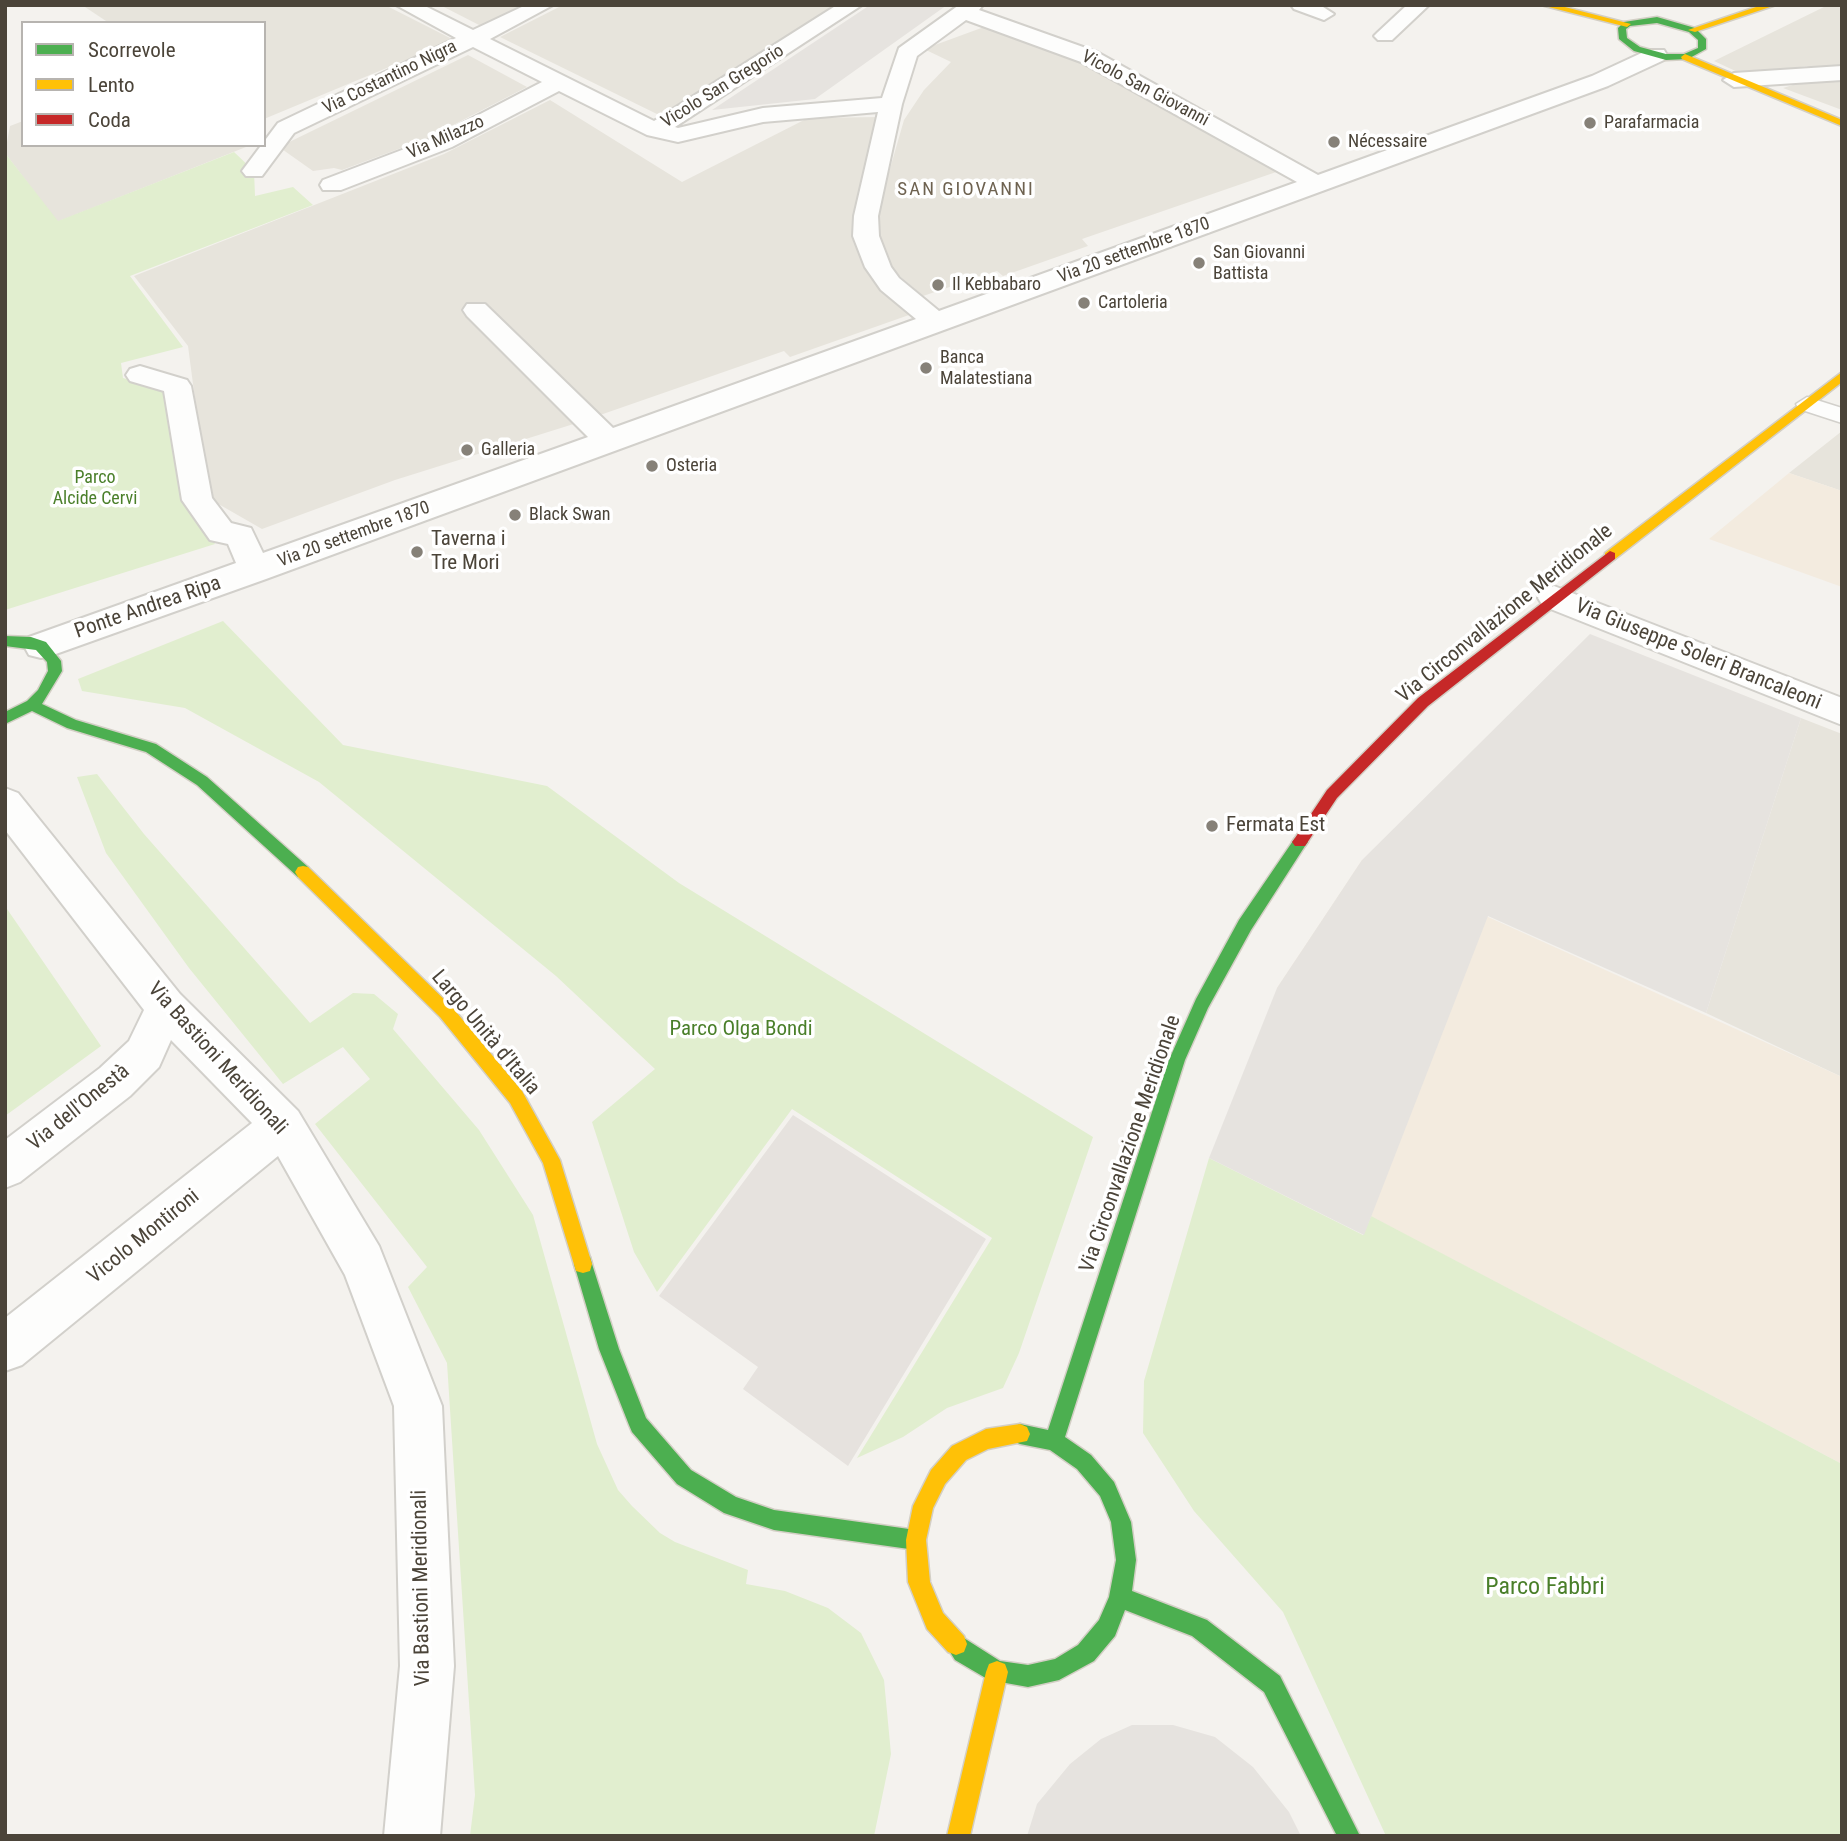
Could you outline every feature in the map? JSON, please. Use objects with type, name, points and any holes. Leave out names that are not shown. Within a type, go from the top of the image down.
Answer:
[{"type":"street","points":[[406,5],[655,130]]},
{"type":"street","name":"Via Costantino Nigra","points":[[254,171],[286,128],[542,5]]},
{"type":"street","name":"Vicolo San Gregorio","points":[[655,130],[852,5]]},
{"type":"street","points":[[1301,5],[1324,14]]},
{"type":"street","points":[[1385,36],[1419,5]]},
{"type":"street","points":[[1545,5],[1627,24],[1657,20],[1692,30],[1772,5]]},
{"type":"street","points":[[937,323],[890,284],[878,267],[866,236],[866,216],[891,104],[906,53],[968,8]]},
{"type":"street","name":"Vicolo San Giovanni","points":[[968,8],[1089,57],[1317,184]]},
{"type":"street","points":[[1627,24],[1622,28],[1623,39],[1637,49],[1656,55],[1685,57],[1842,123]]},
{"type":"street","points":[[1685,57],[1699,52],[1704,44],[1692,30]]},
{"type":"street","name":"Via 20 settembre 1870","points":[[140,375],[177,386],[197,499],[221,532],[240,536],[255,571],[1600,82],[1656,55]]},
{"type":"street","points":[[1734,79],[1842,73]]},
{"type":"street","name":"Via Milazzo","points":[[332,185],[444,142],[557,83]]},
{"type":"street","name":"Vicolo San Gregorio","points":[[655,130],[678,135],[763,115],[891,104]]},
{"type":"street","points":[[476,310],[610,442]]},
{"type":"street","name":"Via Circonvallazione Meridionale","points":[[1054,1441],[1177,1060],[1212,984],[1245,925],[1332,794],[1423,702],[1842,376]]},
{"type":"street","name":"Ponte Andrea Ripa","points":[[41,646],[181,594],[255,571]]},
{"type":"street","name":"Via Giuseppe Soleri Brancaleoni","points":[[1554,598],[1842,712]]},
{"type":"street","points":[[5,641],[31,642],[41,646],[54,661],[55,671],[47,688],[32,705],[5,719]]},
{"type":"street","name":"Largo Unità d'Italia","points":[[32,705],[72,724],[151,748],[202,781],[320,887],[446,1012],[516,1097],[551,1160],[609,1349],[639,1426],[684,1477],[731,1506],[774,1520],[916,1540]]},
{"type":"street","name":"Via Bastioni Meridionali","points":[[5,803],[166,1007],[282,1125],[363,1262],[418,1406],[427,1666],[412,1836]]},
{"type":"street","name":"Via dell'Onestà","points":[[5,1167],[67,1121],[144,1054],[160,1025],[166,1007]]},
{"type":"street","name":"Vicolo Montironi","points":[[5,1348],[282,1125]]},
{"type":"street","points":[[1020,1434],[1054,1441],[1084,1462],[1107,1489],[1117,1511],[1126,1560],[1121,1597],[1100,1636],[1086,1653],[1059,1669],[1028,1676],[997,1672],[963,1652],[936,1621],[919,1583],[916,1540],[923,1506],[938,1477],[960,1453],[986,1438],[1020,1434]]},
{"type":"street","points":[[1121,1597],[1199,1628],[1272,1684],[1349,1836]]},
{"type":"street","points":[[958,1836],[997,1672]]},
{"type":"lane","points":[[1807,404],[1842,416]]},
{"type":"shaded area","points":[[82,5],[385,5],[454,40],[266,118],[266,21],[106,21]]},
{"type":"shaded area","points":[[440,5],[526,5],[481,26]]},
{"type":"shaded area","points":[[563,5],[835,5],[661,116],[500,37]]},
{"type":"shaded area","points":[[870,5],[947,5],[815,99],[712,110]]},
{"type":"shaded area","points":[[1828,5],[1842,5],[1842,71],[1818,72],[1807,66],[1744,75],[1714,61]]},
{"type":"shaded area","points":[[984,27],[1078,59],[1282,170],[1082,239],[1088,246],[1003,276],[997,271],[923,296],[888,266],[876,233],[881,200],[904,120],[924,90],[951,62],[924,49]]},
{"type":"shaded area","points":[[468,55],[527,87],[428,138],[342,170],[334,168],[313,171],[279,147]]},
{"type":"shaded area","points":[[1842,75],[1842,110],[1783,88],[1822,76]]},
{"type":"shaded area","points":[[550,100],[682,182],[808,118],[881,117],[872,277],[909,315],[790,357],[784,351],[580,422],[395,480],[262,529],[208,498],[188,346],[134,276],[444,154]]},
{"type":"shaded area","points":[[21,122],[21,147],[246,147],[57,222],[5,153],[10,126]]},
{"type":"shaded area","points":[[1842,431],[1842,491],[1789,473]]},
{"type":"shaded area","points":[[1789,473],[1842,491],[1842,587],[1709,539]]},
{"type":"shaded area","points":[[1590,634],[1801,718],[1706,1013],[1488,916],[1364,1235],[1209,1158],[1277,988],[1362,860]]},
{"type":"shaded area","points":[[1801,718],[1842,734],[1842,1077],[1706,1013]]},
{"type":"shaded area","points":[[1362,860],[1842,1077],[1842,1464],[1370,1216],[1277,988]]},
{"type":"shaded area","points":[[793,1115],[986,1239],[848,1466],[743,1389],[758,1367],[659,1296]]},
{"type":"shaded area","points":[[1132,1725],[1173,1725],[1215,1737],[1253,1767],[1289,1812],[1301,1836],[1027,1836],[1037,1804],[1070,1764],[1101,1739]]},
{"type":"green space","name":"Parco Alcide Cervi","points":[[234,152],[254,171],[255,196],[293,187],[313,205],[130,276],[183,347],[121,363],[123,378],[169,391],[187,494],[215,544],[5,610],[5,153],[58,221]]},
{"type":"green space","name":"Parco Olga Bondi","points":[[223,621],[343,745],[547,786],[679,883],[1093,1137],[1019,1353],[1003,1388],[947,1408],[903,1437],[857,1458],[992,1238],[792,1109],[657,1292],[634,1252],[592,1122],[655,1069],[556,976],[319,782],[185,708],[82,691],[78,679]]},
{"type":"green space","points":[[97,774],[144,834],[310,1023],[353,993],[374,994],[398,1014],[393,1029],[479,1130],[533,1215],[597,1444],[618,1490],[632,1506],[660,1533],[675,1542],[748,1570],[746,1584],[785,1591],[828,1608],[861,1633],[884,1680],[891,1754],[874,1836],[470,1836],[475,1795],[447,1363],[408,1287],[427,1267],[315,1124],[370,1079],[343,1047],[283,1084],[189,968],[106,853],[77,777]]},
{"type":"green space","points":[[5,906],[101,1046],[5,1116]]},
{"type":"green space","name":"Parco Fabbri","points":[[1209,1158],[1363,1235],[1371,1216],[1842,1464],[1842,1836],[1386,1836],[1283,1612],[1194,1511],[1143,1433],[1144,1381]]},
{"type":"traffic: fast","points":[[1657,20],[1692,30],[1702,39],[1702,49],[1685,57],[1666,57],[1637,49],[1623,39],[1622,28],[1627,24],[1657,20]]},
{"type":"traffic: fast","points":[[5,641],[31,642],[41,646],[54,661],[55,671],[43,694],[32,705],[5,719]]},
{"type":"traffic: fast","points":[[32,705],[72,724],[151,748],[202,781],[303,872]]},
{"type":"traffic: fast","points":[[1054,1441],[1177,1060],[1202,1004],[1245,925],[1300,842]]},
{"type":"traffic: fast","points":[[583,1264],[609,1349],[639,1425],[684,1477],[731,1506],[774,1520],[916,1540]]},
{"type":"traffic: fast","points":[[956,1644],[963,1652],[997,1672],[1028,1676],[1059,1669],[1086,1653],[1107,1628],[1120,1597],[1126,1560],[1121,1522],[1107,1489],[1084,1462],[1054,1441],[1020,1434]]},
{"type":"traffic: fast","points":[[1120,1597],[1199,1628],[1272,1684],[1349,1836]]},
{"type":"traffic: slow","points":[[1545,5],[1627,24]]},
{"type":"traffic: slow","points":[[1692,30],[1772,5]]},
{"type":"traffic: slow","points":[[1685,57],[1842,123]]},
{"type":"traffic: slow","points":[[1610,556],[1842,376]]},
{"type":"traffic: slow","points":[[303,872],[446,1012],[516,1097],[551,1160],[583,1264]]},
{"type":"traffic: slow","points":[[956,1644],[935,1621],[919,1582],[916,1540],[923,1506],[938,1477],[959,1453],[986,1439],[1020,1434]]},
{"type":"traffic: slow","points":[[958,1836],[997,1672]]},
{"type":"traffic: jam","points":[[1300,842],[1332,794],[1423,702],[1610,556]]},
{"type":"place","name":"Parafarmacia","points":[[1590,123]]},
{"type":"place","name":"Nécessaire","points":[[1334,142]]},
{"type":"place","name":"San Giovanni Battista","points":[[1199,263]]},
{"type":"place","name":"Il Kebbabaro","points":[[938,285]]},
{"type":"place","name":"Cartoleria","points":[[1084,303]]},
{"type":"place","name":"Banca Malatestiana","points":[[926,368]]},
{"type":"place","name":"Galleria","points":[[467,450]]},
{"type":"place","name":"Osteria","points":[[652,466]]},
{"type":"place","name":"Black Swan","points":[[515,515]]},
{"type":"place","name":"Taverna i Tre Mori","points":[[417,552]]},
{"type":"place","name":"Fermata Est","points":[[1212,826]]},
{"type":"district","name":"SAN GIOVANNI","points":[[966,190]]}]
